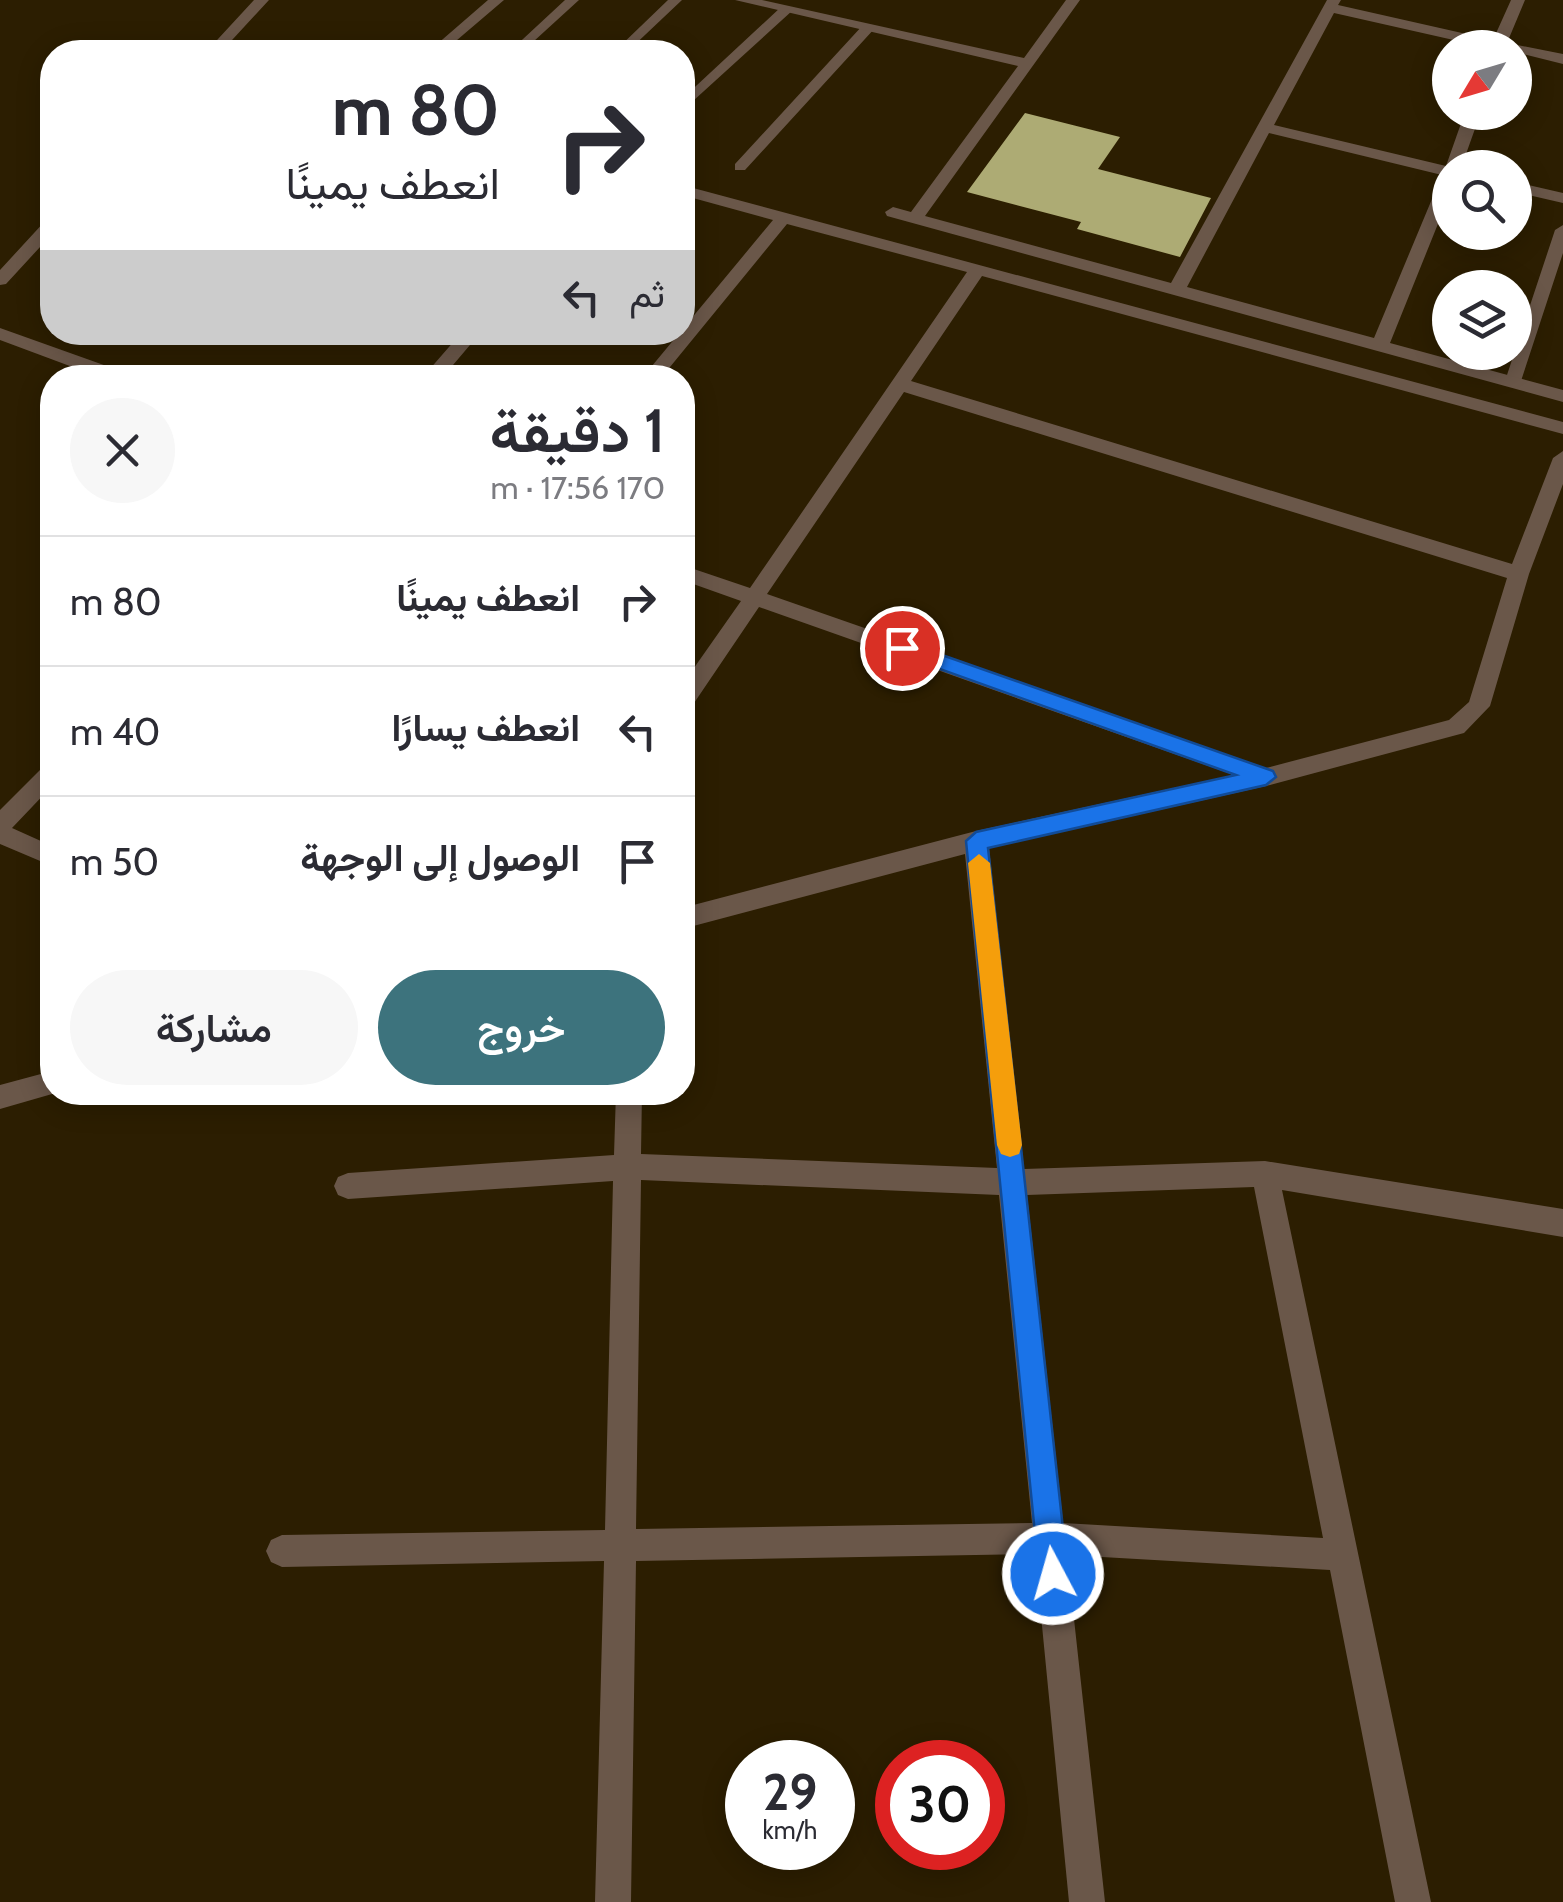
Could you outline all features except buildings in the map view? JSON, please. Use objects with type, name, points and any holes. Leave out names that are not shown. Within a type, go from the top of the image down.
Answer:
[{"type":"street","points":[[224,40],[262,0]]},
{"type":"street","points":[[449,40],[497,0]]},
{"type":"street","points":[[742,0],[1027,63]]},
{"type":"street","points":[[916,218],[1072,0]]},
{"type":"street","points":[[1510,30],[1518,0]]},
{"type":"street","points":[[1178,288],[1332,4],[1437,30]]},
{"type":"street","points":[[1532,53],[1563,59]]},
{"type":"street","points":[[1267,128],[1432,167]]},
{"type":"street","points":[[1532,191],[1563,198]]},
{"type":"street","points":[[695,194],[1563,428]]},
{"type":"street","points":[[894,212],[1563,396]]},
{"type":"street","points":[[1380,345],[1432,218]]},
{"type":"street","points":[[695,325],[782,219]]},
{"type":"street","points":[[0,280],[40,237]]},
{"type":"street","points":[[695,684],[978,270]]},
{"type":"street","points":[[0,334],[86,365]]},
{"type":"street","points":[[443,365],[460,345]]},
{"type":"street","points":[[662,365],[678,345]]},
{"type":"street","points":[[900,384],[1519,574]]},
{"type":"street","points":[[695,917],[976,841],[1266,777],[1456,726],[1479,706],[1519,574],[1563,458]]},
{"type":"street","points":[[695,576],[1266,777]]},
{"type":"street","points":[[0,825],[40,784]]},
{"type":"street","points":[[0,834],[40,851]]},
{"type":"street","points":[[976,841],[1087,1902]]},
{"type":"street","points":[[0,1097],[40,1086]]},
{"type":"street","points":[[612,1902],[629,1105]]},
{"type":"street","points":[[348,1186],[629,1167],[1014,1182],[1265,1174],[1563,1223]]},
{"type":"street","points":[[1265,1174],[1413,1902]]},
{"type":"street","points":[[282,1551],[1050,1538],[1342,1556]]},
{"type":"lane","points":[[528,40],[573,0]]},
{"type":"lane","points":[[633,40],[676,0]]},
{"type":"lane","points":[[695,96],[786,10]]},
{"type":"lane","points":[[740,167],[868,28]]},
{"type":"lane","points":[[1513,381],[1563,230]]},
{"type":"slow traffic","points":[[979,863],[1010,1145]]},
{"type":"route","points":[[902,648],[1266,777],[976,841],[1053,1574]]}]
